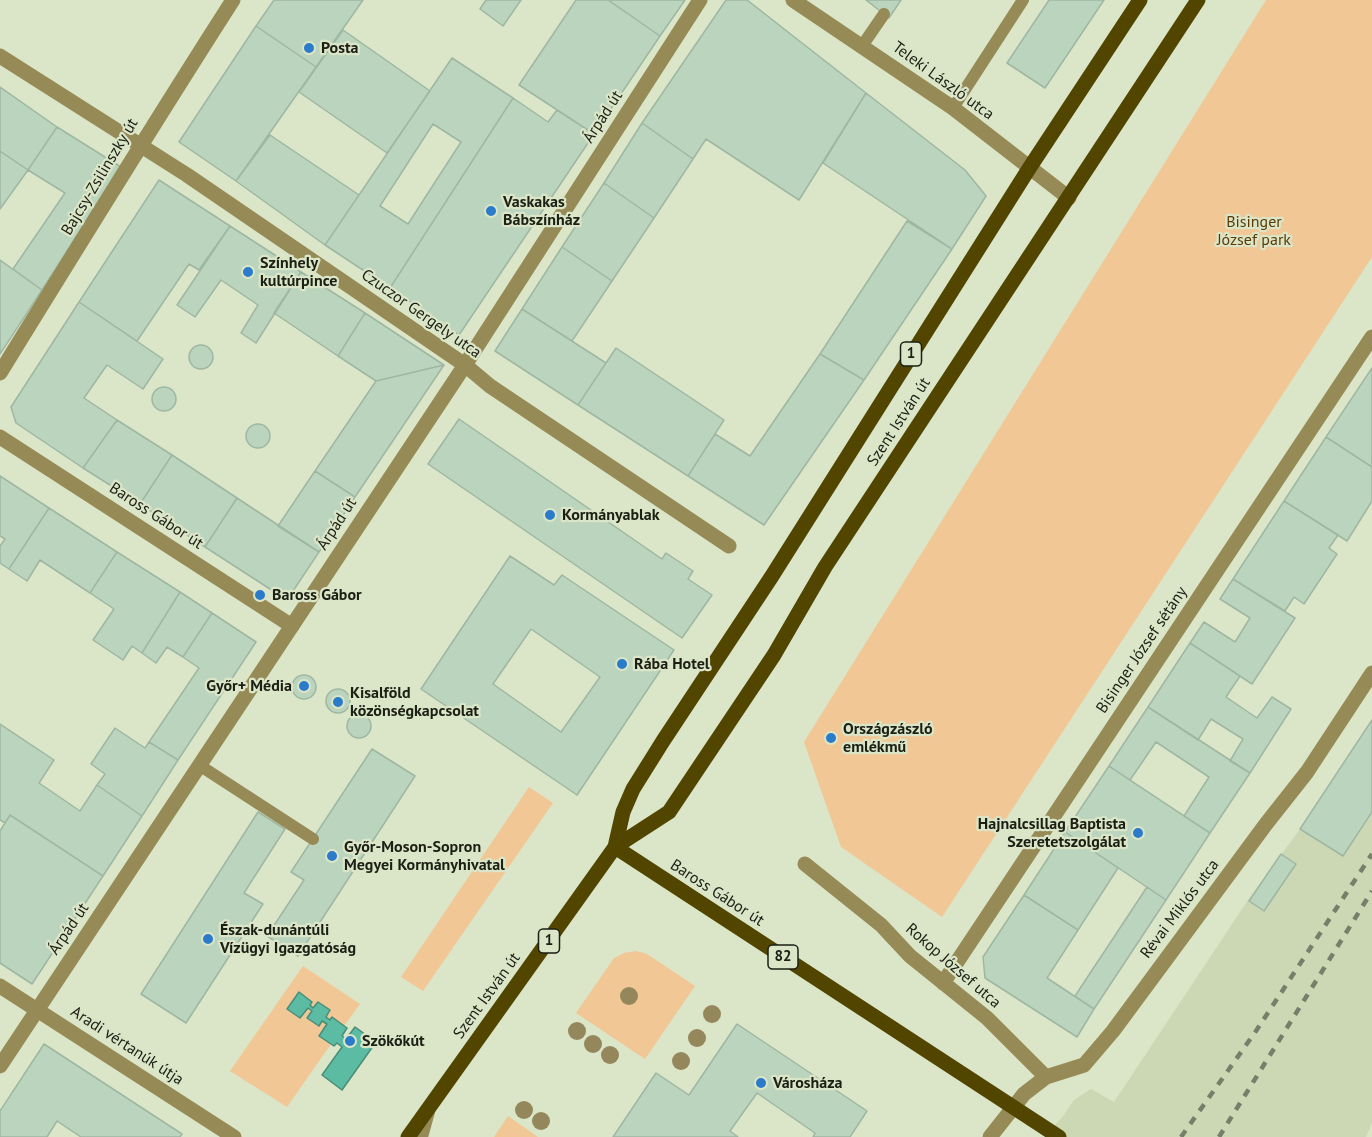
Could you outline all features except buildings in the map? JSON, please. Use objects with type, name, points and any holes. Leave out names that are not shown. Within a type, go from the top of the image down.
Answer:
[{"type":"main road","name":"Szent István út","points":[[615,847],[623,812],[645,770],[772,576],[1029,167],[1140,0]]},
{"type":"main road","name":"Szent István út","points":[[408,1137],[615,847],[669,812],[774,655],[825,567],[1198,0]]},
{"type":"main road","name":"Baross Gábor út","points":[[615,847],[1059,1137]]},
{"type":"street","name":"Bajcsy-Zsilinszky út","points":[[0,373],[232,0]]},
{"type":"street","name":"Árpád út","points":[[0,1066],[465,365],[700,0]]},
{"type":"street","name":"Teleki László utca","points":[[793,0],[953,108],[1069,198]]},
{"type":"street","name":"Czuczor Gergely utca","points":[[0,56],[187,175],[465,365],[490,386],[729,546]]},
{"type":"street","name":"Bisinger József sétány","points":[[942,983],[1372,336]]},
{"type":"street","name":"Baross Gábor út","points":[[0,437],[292,626]]},
{"type":"street","name":"Révai Miklós utca","points":[[990,1137],[1024,1094],[1046,1077],[1084,1065],[1113,1031],[1307,772],[1372,673]]},
{"type":"street","name":"Rokop József utca","points":[[805,864],[881,925],[910,956],[987,1018],[1046,1077]]},
{"type":"street","name":"Aradi vértanúk útja","points":[[0,986],[234,1137]]},
{"type":"lane","points":[[953,108],[1023,0]]},
{"type":"lane","points":[[862,46],[884,14]]},
{"type":"lane","points":[[200,765],[312,839]]},
{"type":"lane","points":[[422,1137],[427,1117],[436,1097]]},
{"type":"shaded area","points":[[1372,720],[1372,1123],[1366,1137],[1044,1137],[1074,1100],[1091,1089],[1114,1102],[1248,900],[1300,829]]},
{"type":"green space","name":"Bisinger József park","points":[[1266,0],[1372,0],[1372,257],[942,917],[841,847],[804,742]]},
{"type":"green space","points":[[529,787],[553,803],[423,991],[401,977]]},
{"type":"green space","points":[[636,951],[647,954],[695,986],[645,1059],[576,1013],[614,958]]},
{"type":"green space","points":[[303,966],[360,1004],[344,1026],[332,1017],[330,1020],[326,1017],[330,1010],[318,1002],[313,1008],[310,1006],[312,1002],[299,992],[287,1008],[308,1008],[328,1024],[319,1036],[331,1044],[287,1107],[230,1071]]},
{"type":"green space","points":[[508,1116],[538,1137],[494,1137]]},
{"type":"water","name":"Szökőkút","points":[[299,992],[312,1002],[310,1005],[313,1008],[318,1002],[330,1010],[326,1017],[330,1020],[332,1017],[347,1028],[342,1036],[346,1039],[355,1027],[376,1042],[342,1090],[322,1075],[342,1047],[337,1043],[334,1046],[319,1036],[327,1024],[322,1021],[319,1026],[307,1018],[312,1011],[308,1008],[300,1018],[287,1009]]},
{"type":"railway","points":[[1181,1137],[1256,1031],[1372,854]]},
{"type":"railway","points":[[1219,1137],[1372,891]]},
{"type":"place","name":"Posta","points":[[309,48]]},
{"type":"place","name":"Vaskakas Bábszínház","points":[[491,211]]},
{"type":"place","name":"Színhely kultúrpince","points":[[248,272]]},
{"type":"place","name":"Kormányablak","points":[[550,515]]},
{"type":"place","name":"Baross Gábor","points":[[260,595]]},
{"type":"place","name":"Rába Hotel","points":[[622,664]]},
{"type":"place","name":"Győr+ Média","points":[[304,686]]},
{"type":"place","name":"Kisalföld közönségkapcsolat","points":[[338,702]]},
{"type":"place","name":"Országzászló emlékmű","points":[[831,738]]},
{"type":"place","name":"Hajnalcsillag Baptista Szeretetszolgálat","points":[[1138,833]]},
{"type":"place","name":"Győr-Moson-Sopron Megyei Kormányhivatal","points":[[332,856]]},
{"type":"place","name":"Észak-dunántúli Vízügyi Igazgatóság","points":[[208,939]]},
{"type":"place","name":"Szökőkút","points":[[350,1041]]},
{"type":"place","name":"Városháza","points":[[761,1083]]}]
